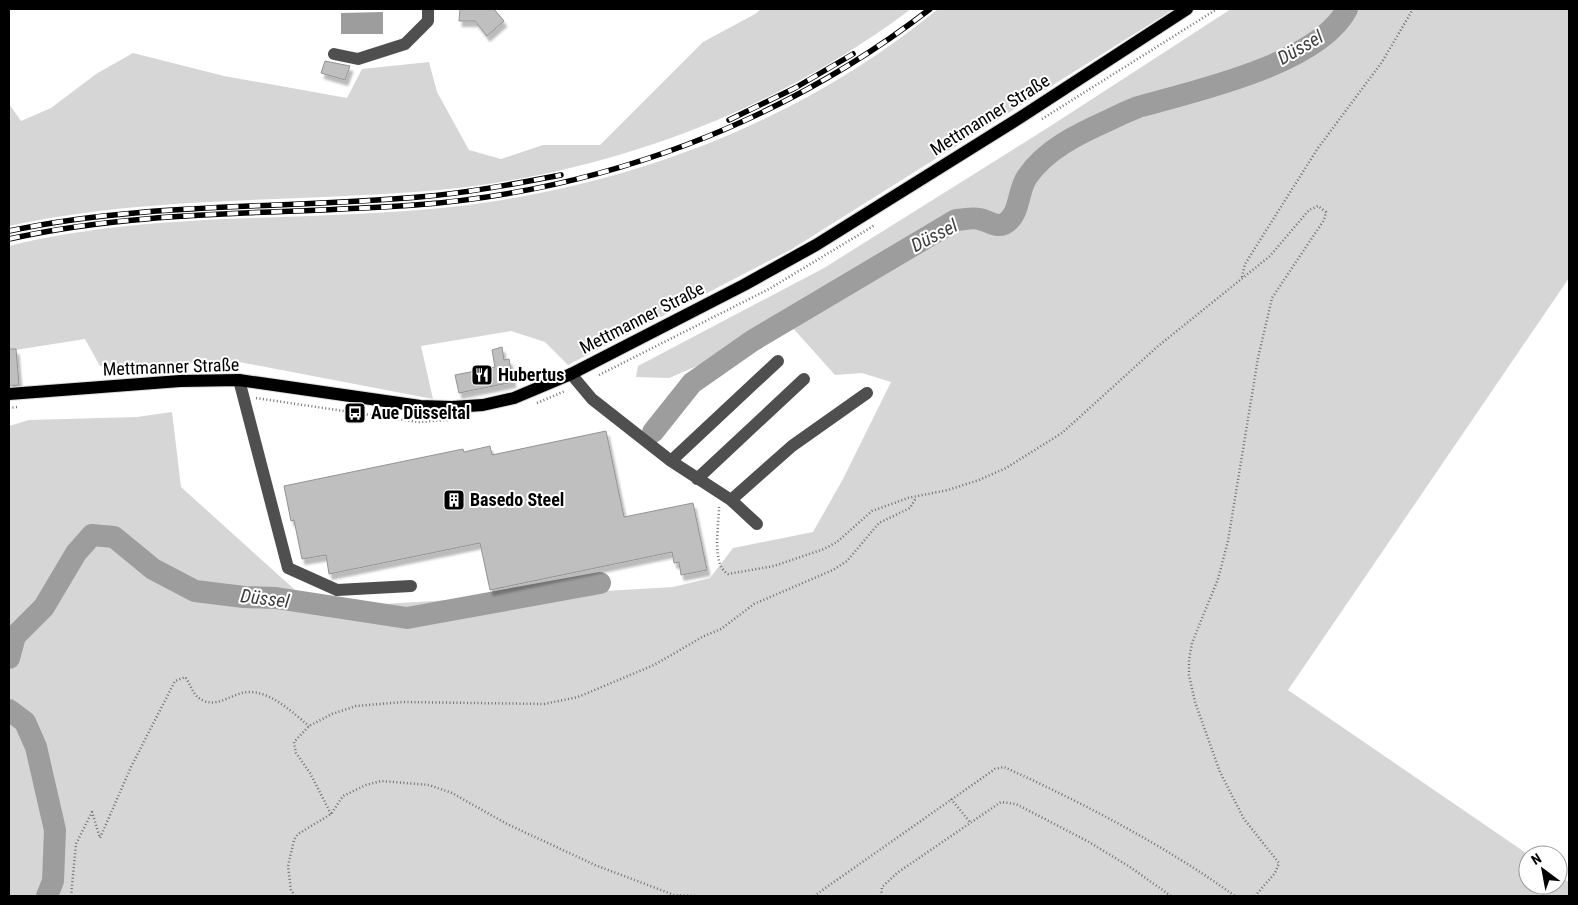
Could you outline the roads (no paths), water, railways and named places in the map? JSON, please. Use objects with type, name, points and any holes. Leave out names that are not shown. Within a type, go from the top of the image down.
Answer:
[{"type":"main road","name":"Mettmanner Straße","points":[[9,394],[180,380],[239,380],[420,406],[452,407],[482,405],[514,398],[571,374],[744,285],[816,245],[1021,117],[1188,9]]},
{"type":"lane","points":[[334,54],[358,59],[405,44],[428,21],[428,9]]},
{"type":"lane","points":[[671,461],[778,360]]},
{"type":"lane","points":[[571,374],[592,399],[671,461],[731,500],[757,524]]},
{"type":"lane","points":[[697,479],[804,379]]},
{"type":"lane","points":[[239,380],[288,568],[337,590],[411,586]]},
{"type":"lane","points":[[731,500],[792,446],[867,393]]},
{"type":"waterway","name":"Düssel","points":[[653,432],[692,383],[752,341],[956,220],[976,218],[994,224],[1004,224],[1013,215],[1024,183],[1034,167],[1063,144],[1085,131],[1138,107],[1191,93],[1253,73],[1284,60],[1311,45],[1332,28],[1347,9]]},
{"type":"waterway","name":"Düssel","points":[[9,658],[15,636],[44,607],[76,553],[92,535],[114,537],[153,569],[195,591],[244,597],[276,598],[407,618],[600,583]]},
{"type":"waterway","name":"Düssel","points":[[9,710],[25,722],[36,747],[55,830],[53,881],[47,896]]},
{"type":"railway","points":[[9,239],[59,229],[110,222],[211,214],[415,205],[485,197],[554,185],[621,167],[687,145],[751,117],[813,86],[873,50],[930,9]]},
{"type":"railway","points":[[729,120],[795,88],[853,54]]},
{"type":"railway","points":[[9,231],[111,215],[368,201],[437,195],[490,188],[561,175]]},
{"type":"place","name":"Hubertus","points":[[482,375]]},
{"type":"place","name":"Aue Düsseltal","points":[[355,413]]},
{"type":"place","name":"Basedo Steel","points":[[454,500]]}]
